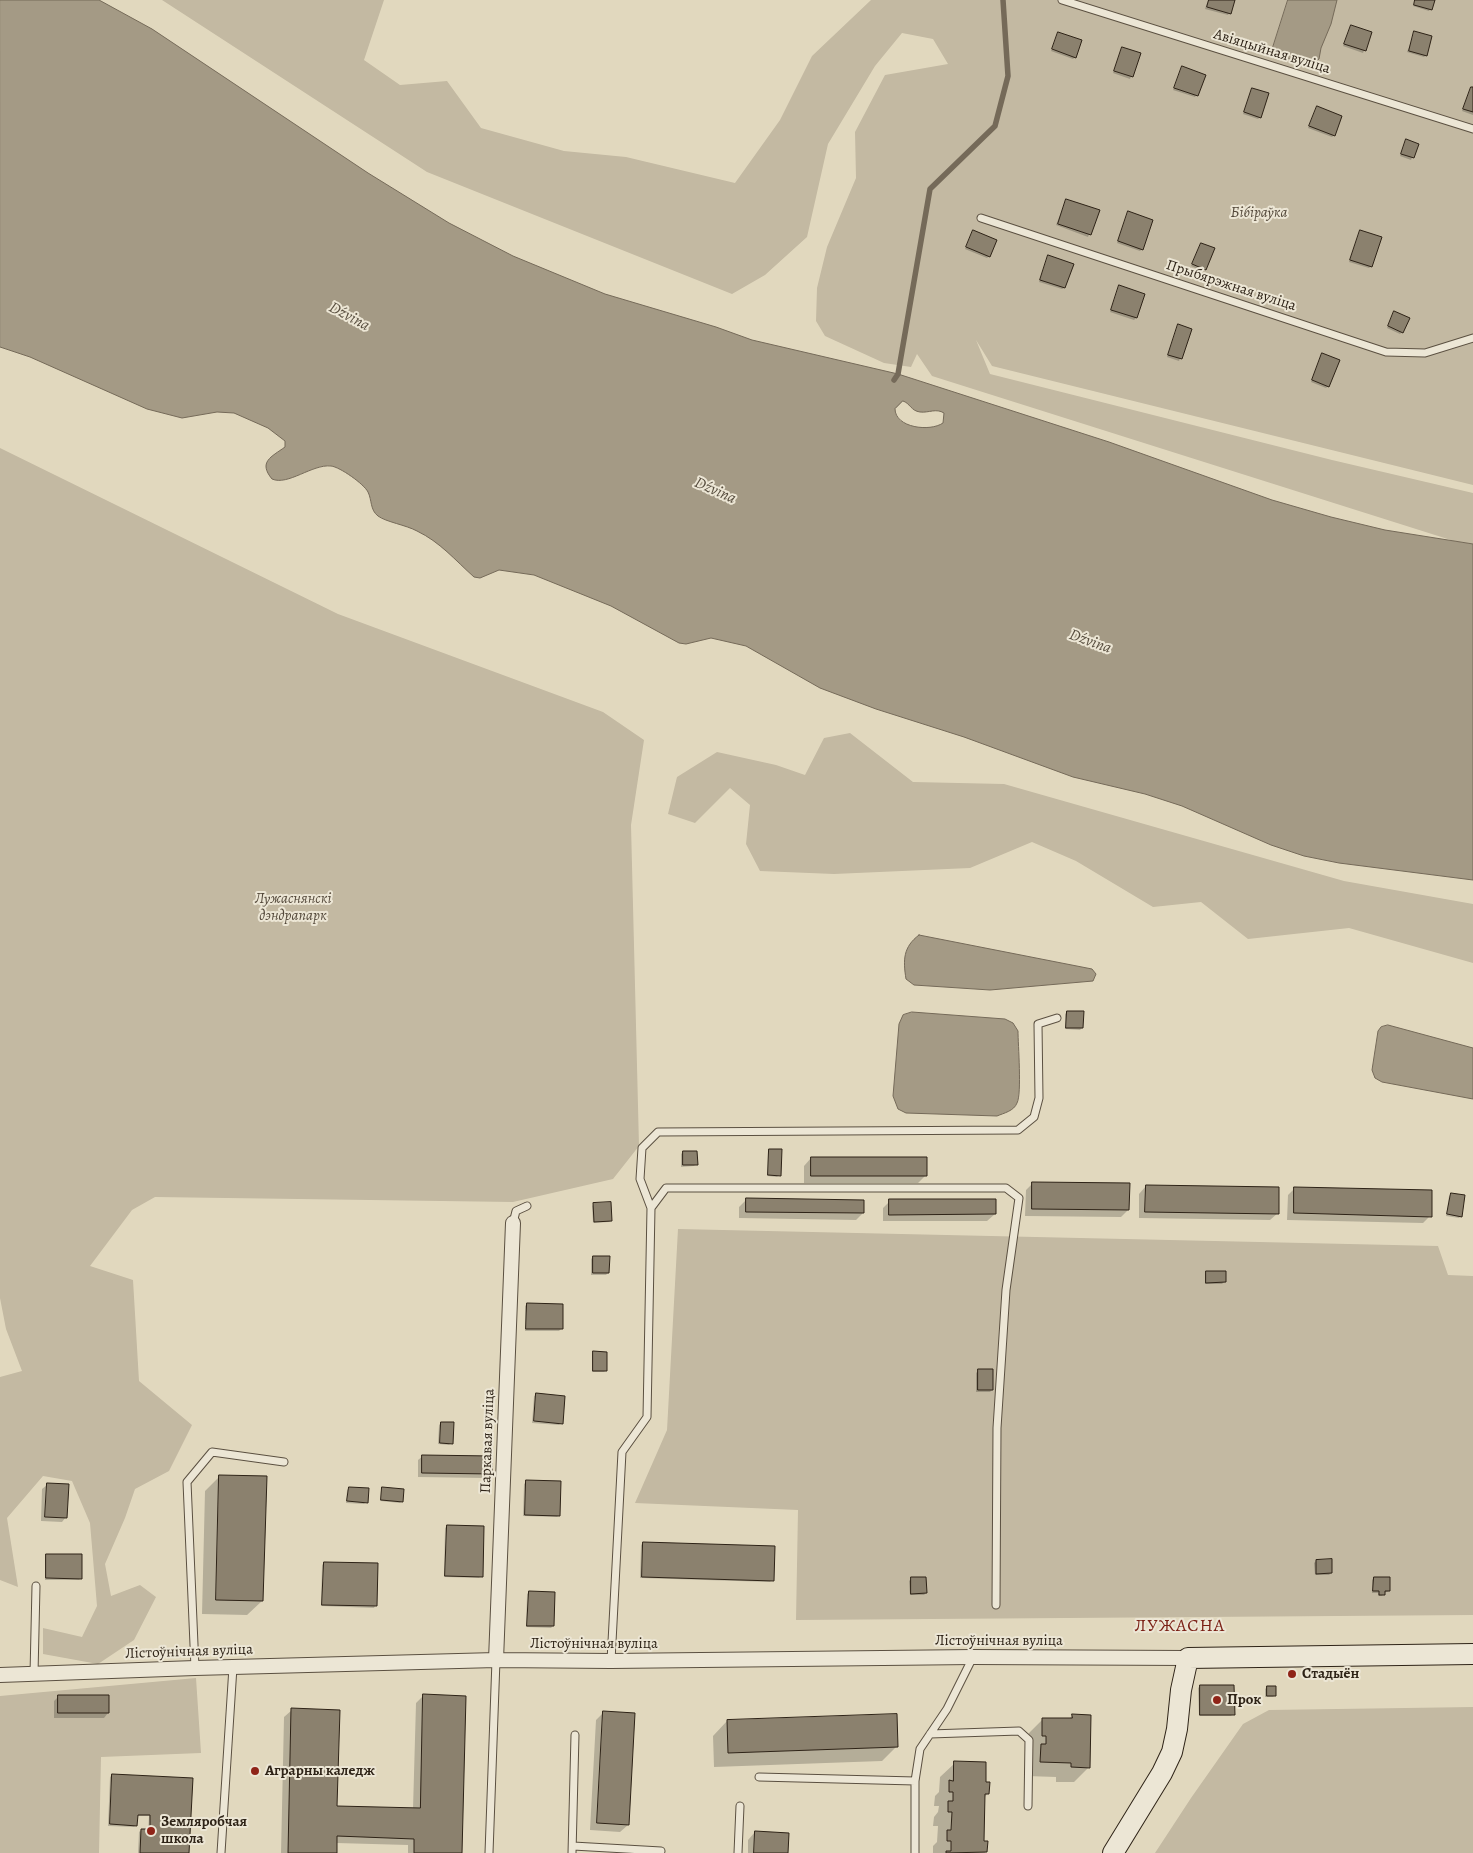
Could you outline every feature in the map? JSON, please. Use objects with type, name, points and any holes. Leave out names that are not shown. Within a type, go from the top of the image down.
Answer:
[{"type":"street","name":"Паркавая вуліца","points":[[496,1660],[513,1223]]},
{"type":"street","points":[[1113,1853],[1172,1752],[1177,1729],[1181,1690],[1188,1658],[1473,1654]]},
{"type":"street","name":"Лістоўнічная вуліца","points":[[0,1675],[496,1660],[1188,1658]]},
{"type":"lane","name":"Авіяцыйная вуліца","points":[[1062,0],[1473,129]]},
{"type":"lane","name":"Прыбярэжная вуліца","points":[[981,218],[1386,352],[1425,353],[1473,338]]},
{"type":"lane","points":[[611,1661],[622,1452],[648,1417],[651,1208],[640,1179],[642,1148],[658,1132],[1018,1130],[1034,1116],[1039,1098],[1038,1024],[1057,1018]]},
{"type":"lane","points":[[651,1208],[666,1188],[1006,1188],[1019,1198],[1006,1290],[997,1428],[996,1605]]},
{"type":"lane","points":[[513,1223],[516,1211],[527,1206]]},
{"type":"lane","points":[[195,1668],[187,1482],[212,1452],[284,1462]]},
{"type":"lane","points":[[34,1674],[36,1586]]},
{"type":"lane","points":[[915,1853],[915,1781],[920,1749],[948,1709],[973,1658]]},
{"type":"lane","points":[[490,1853],[496,1660]]},
{"type":"lane","points":[[222,1853],[233,1667]]},
{"type":"lane","points":[[930,1734],[1019,1731],[1028,1740],[1028,1806]]},
{"type":"lane","points":[[575,1735],[573,1850],[661,1851]]},
{"type":"lane","points":[[759,1777],[915,1781]]},
{"type":"lane","points":[[738,1853],[740,1806]]},
{"type":"green space","name":"Бібіраўка","points":[[162,0],[384,0],[364,60],[400,85],[447,81],[481,128],[564,151],[626,157],[735,183],[780,120],[812,56],[871,0],[1473,0],[1473,485],[992,366],[976,340],[990,374],[1332,460],[1473,493],[1473,544],[1454,541],[932,376],[917,354],[911,367],[884,363],[825,336],[816,321],[817,288],[827,247],[856,178],[855,132],[885,75],[948,64],[933,39],[902,33],[875,66],[828,144],[807,237],[765,275],[732,294],[427,172]]},
{"type":"green space","name":"Лужаснянскі дэндрапарк","points":[[0,448],[338,614],[603,712],[644,740],[631,825],[639,1146],[613,1179],[513,1202],[155,1197],[132,1210],[90,1266],[133,1280],[139,1381],[192,1425],[169,1471],[135,1489],[105,1564],[111,1596],[140,1585],[156,1597],[134,1640],[98,1664],[43,1654],[43,1628],[82,1637],[97,1606],[90,1523],[72,1481],[43,1476],[7,1518],[18,1587],[0,1580],[0,1377],[22,1371],[6,1329],[0,1298]]},
{"type":"green space","points":[[850,733],[913,782],[1004,784],[1344,881],[1473,904],[1473,963],[1349,928],[1248,939],[1201,902],[1153,907],[1076,861],[1032,842],[970,868],[834,874],[760,871],[746,844],[750,805],[730,788],[695,823],[668,814],[677,777],[717,752],[776,765],[805,775],[824,738]]},
{"type":"green space","points":[[678,1229],[1438,1246],[1448,1275],[1473,1276],[1473,1615],[796,1620],[798,1510],[635,1503],[667,1430]]},
{"type":"green space","points":[[196,1678],[201,1753],[101,1757],[99,1853],[0,1853],[0,1696]]},
{"type":"green space","points":[[1473,1707],[1473,1853],[1155,1853],[1243,1724],[1269,1710]]},
{"type":"water","name":"Dźvina","points":[[0,0],[99,0],[152,29],[368,173],[449,223],[513,256],[605,294],[716,327],[752,340],[898,374],[1109,442],[1272,500],[1331,517],[1385,530],[1473,544],[1473,880],[1339,863],[1304,856],[1271,845],[1182,806],[1145,794],[1073,777],[964,737],[876,709],[820,688],[746,646],[711,638],[686,644],[679,643],[611,606],[534,575],[499,570],[480,578],[474,577],[433,540],[375,514],[366,489],[340,469],[324,466],[285,480],[272,479],[266,464],[271,457],[285,447],[285,441],[268,428],[234,413],[217,412],[182,418],[147,409],[30,357],[0,347]],"holes":[[[903,401],[917,411],[938,411],[944,413],[943,423],[937,426],[922,428],[907,424],[901,420],[895,409]]]},
{"type":"water","points":[[1288,0],[1337,0],[1319,59],[1311,65],[1278,56],[1273,47]]},
{"type":"water","points":[[919,935],[1092,969],[1096,974],[1093,981],[990,990],[914,985],[906,979],[905,954],[910,944]]},
{"type":"water","points":[[912,1012],[1005,1019],[1013,1023],[1018,1031],[1020,1080],[1017,1103],[1014,1108],[997,1116],[906,1113],[898,1109],[893,1096],[899,1024],[903,1015]]},
{"type":"water","points":[[1388,1025],[1473,1048],[1473,1099],[1382,1082],[1375,1078],[1372,1070],[1378,1031],[1381,1027]]},
{"type":"building","points":[[1209,0],[1235,0],[1231,14],[1207,7]]},
{"type":"building","points":[[1415,0],[1435,0],[1432,10],[1414,5]]},
{"type":"building","points":[[1351,25],[1372,32],[1366,51],[1344,44]]},
{"type":"building","points":[[1414,31],[1432,36],[1427,56],[1409,51]]},
{"type":"building","points":[[1058,32],[1082,40],[1076,58],[1052,49]]},
{"type":"building","points":[[1122,47],[1141,53],[1133,77],[1114,71]]},
{"type":"building","points":[[1182,66],[1206,75],[1198,96],[1174,88]]},
{"type":"building","points":[[1471,87],[1473,87],[1473,112],[1463,109]]},
{"type":"building","points":[[1252,88],[1269,93],[1261,118],[1244,112]]},
{"type":"building","points":[[1317,106],[1342,116],[1335,136],[1309,126]]},
{"type":"building","points":[[1406,139],[1419,144],[1414,158],[1401,154]]},
{"type":"building","points":[[1066,199],[1100,210],[1091,235],[1058,224]]},
{"type":"building","points":[[1128,211],[1153,220],[1143,250],[1118,241]]},
{"type":"building","points":[[973,230],[997,240],[990,257],[966,247]]},
{"type":"building","points":[[1360,230],[1382,237],[1372,267],[1350,260]]},
{"type":"building","points":[[1201,243],[1215,248],[1206,270],[1192,264]]},
{"type":"building","points":[[1048,255],[1074,264],[1065,288],[1040,280]]},
{"type":"building","points":[[1119,285],[1145,294],[1137,318],[1111,310]]},
{"type":"building","points":[[1394,311],[1410,318],[1403,333],[1388,326]]},
{"type":"building","points":[[1178,324],[1192,329],[1182,359],[1168,355]]},
{"type":"building","points":[[1322,353],[1340,360],[1329,387],[1312,380]]},
{"type":"building","points":[[1067,1011],[1084,1011],[1083,1028],[1066,1028]]},
{"type":"building","points":[[769,1149],[782,1149],[781,1176],[768,1175]]},
{"type":"building","points":[[683,1151],[697,1151],[698,1165],[683,1165]]},
{"type":"building","points":[[811,1157],[927,1157],[927,1176],[811,1176]]},
{"type":"building","points":[[1032,1182],[1130,1183],[1129,1210],[1032,1209]]},
{"type":"building","points":[[1146,1185],[1279,1187],[1279,1214],[1145,1212]]},
{"type":"building","points":[[1294,1187],[1432,1190],[1432,1217],[1294,1213]]},
{"type":"building","points":[[1451,1193],[1465,1195],[1462,1217],[1447,1214]]},
{"type":"building","points":[[746,1198],[864,1200],[864,1213],[746,1212]]},
{"type":"building","points":[[889,1199],[996,1199],[996,1214],[889,1215]]},
{"type":"building","points":[[611,1202],[612,1221],[594,1222],[593,1203]]},
{"type":"building","points":[[593,1256],[610,1256],[609,1273],[593,1273]]},
{"type":"building","points":[[1206,1271],[1226,1271],[1226,1282],[1206,1283]]},
{"type":"building","points":[[527,1303],[563,1304],[563,1329],[526,1329]]},
{"type":"building","points":[[593,1351],[607,1352],[607,1371],[593,1371]]},
{"type":"building","points":[[978,1369],[993,1369],[993,1390],[978,1390]]},
{"type":"building","points":[[536,1393],[565,1396],[563,1424],[534,1421]]},
{"type":"building","points":[[441,1422],[454,1422],[453,1444],[440,1443]]},
{"type":"building","points":[[422,1455],[492,1456],[492,1474],[422,1473]]},
{"type":"building","points":[[219,1475],[267,1476],[263,1601],[216,1600]]},
{"type":"building","points":[[526,1480],[561,1481],[560,1516],[525,1515]]},
{"type":"building","points":[[47,1483],[69,1484],[67,1518],[45,1517]]},
{"type":"building","points":[[349,1487],[369,1488],[368,1503],[347,1501]]},
{"type":"building","points":[[382,1487],[404,1489],[403,1502],[381,1500]]},
{"type":"building","points":[[447,1525],[484,1526],[483,1577],[445,1576]]},
{"type":"building","points":[[643,1542],[775,1546],[774,1581],[642,1577]]},
{"type":"building","points":[[46,1554],[82,1554],[82,1579],[46,1578]]},
{"type":"building","points":[[1332,1559],[1332,1573],[1316,1574],[1316,1560]]},
{"type":"building","points":[[324,1562],[378,1563],[377,1606],[322,1605]]},
{"type":"building","points":[[911,1577],[926,1577],[927,1593],[911,1594]]},
{"type":"building","points":[[1374,1577],[1390,1577],[1390,1591],[1385,1591],[1385,1595],[1379,1595],[1379,1591],[1373,1591]]},
{"type":"building","points":[[529,1591],[555,1592],[554,1626],[527,1626]]},
{"type":"building","name":"Прок","points":[[1200,1685],[1234,1685],[1235,1715],[1200,1715]]},
{"type":"building","points":[[1267,1686],[1276,1686],[1276,1696],[1267,1696]]},
{"type":"building","points":[[423,1694],[466,1696],[462,1853],[414,1853],[414,1839],[337,1836],[337,1853],[288,1853],[291,1708],[340,1710],[337,1806],[420,1808]]},
{"type":"building","points":[[58,1695],[109,1695],[109,1713],[58,1713]]},
{"type":"building","points":[[603,1711],[635,1713],[629,1825],[597,1823]]},
{"type":"building","points":[[897,1714],[898,1747],[728,1753],[727,1720]]},
{"type":"building","points":[[1072,1714],[1091,1715],[1090,1768],[1071,1767],[1071,1763],[1040,1762],[1041,1744],[1046,1744],[1046,1736],[1042,1736],[1042,1718],[1072,1718]]},
{"type":"building","points":[[954,1761],[986,1762],[986,1782],[990,1782],[989,1794],[985,1794],[984,1841],[988,1841],[987,1852],[946,1853],[946,1851],[951,1851],[951,1841],[947,1841],[947,1830],[951,1830],[952,1812],[948,1812],[948,1801],[953,1801],[953,1792],[949,1792],[949,1780],[953,1781]]},
{"type":"building","points":[[112,1774],[193,1778],[189,1853],[140,1853],[141,1829],[150,1829],[150,1815],[138,1815],[137,1826],[110,1824]]},
{"type":"building","points":[[755,1831],[789,1833],[788,1853],[754,1853]]},
{"type":"waterway","points":[[894,380],[898,374],[930,189],[995,126],[1008,76],[1003,0]]},
{"type":"place","name":"Стадыён","points":[[1292,1674]]},
{"type":"place","name":"Прок","points":[[1217,1700]]},
{"type":"place","name":"Аграрны каледж","points":[[255,1771]]},
{"type":"place","name":"Земляробчая школа","points":[[151,1831]]},
{"type":"district","name":"ЛУЖАСНА","points":[[1180,1627]]}]
